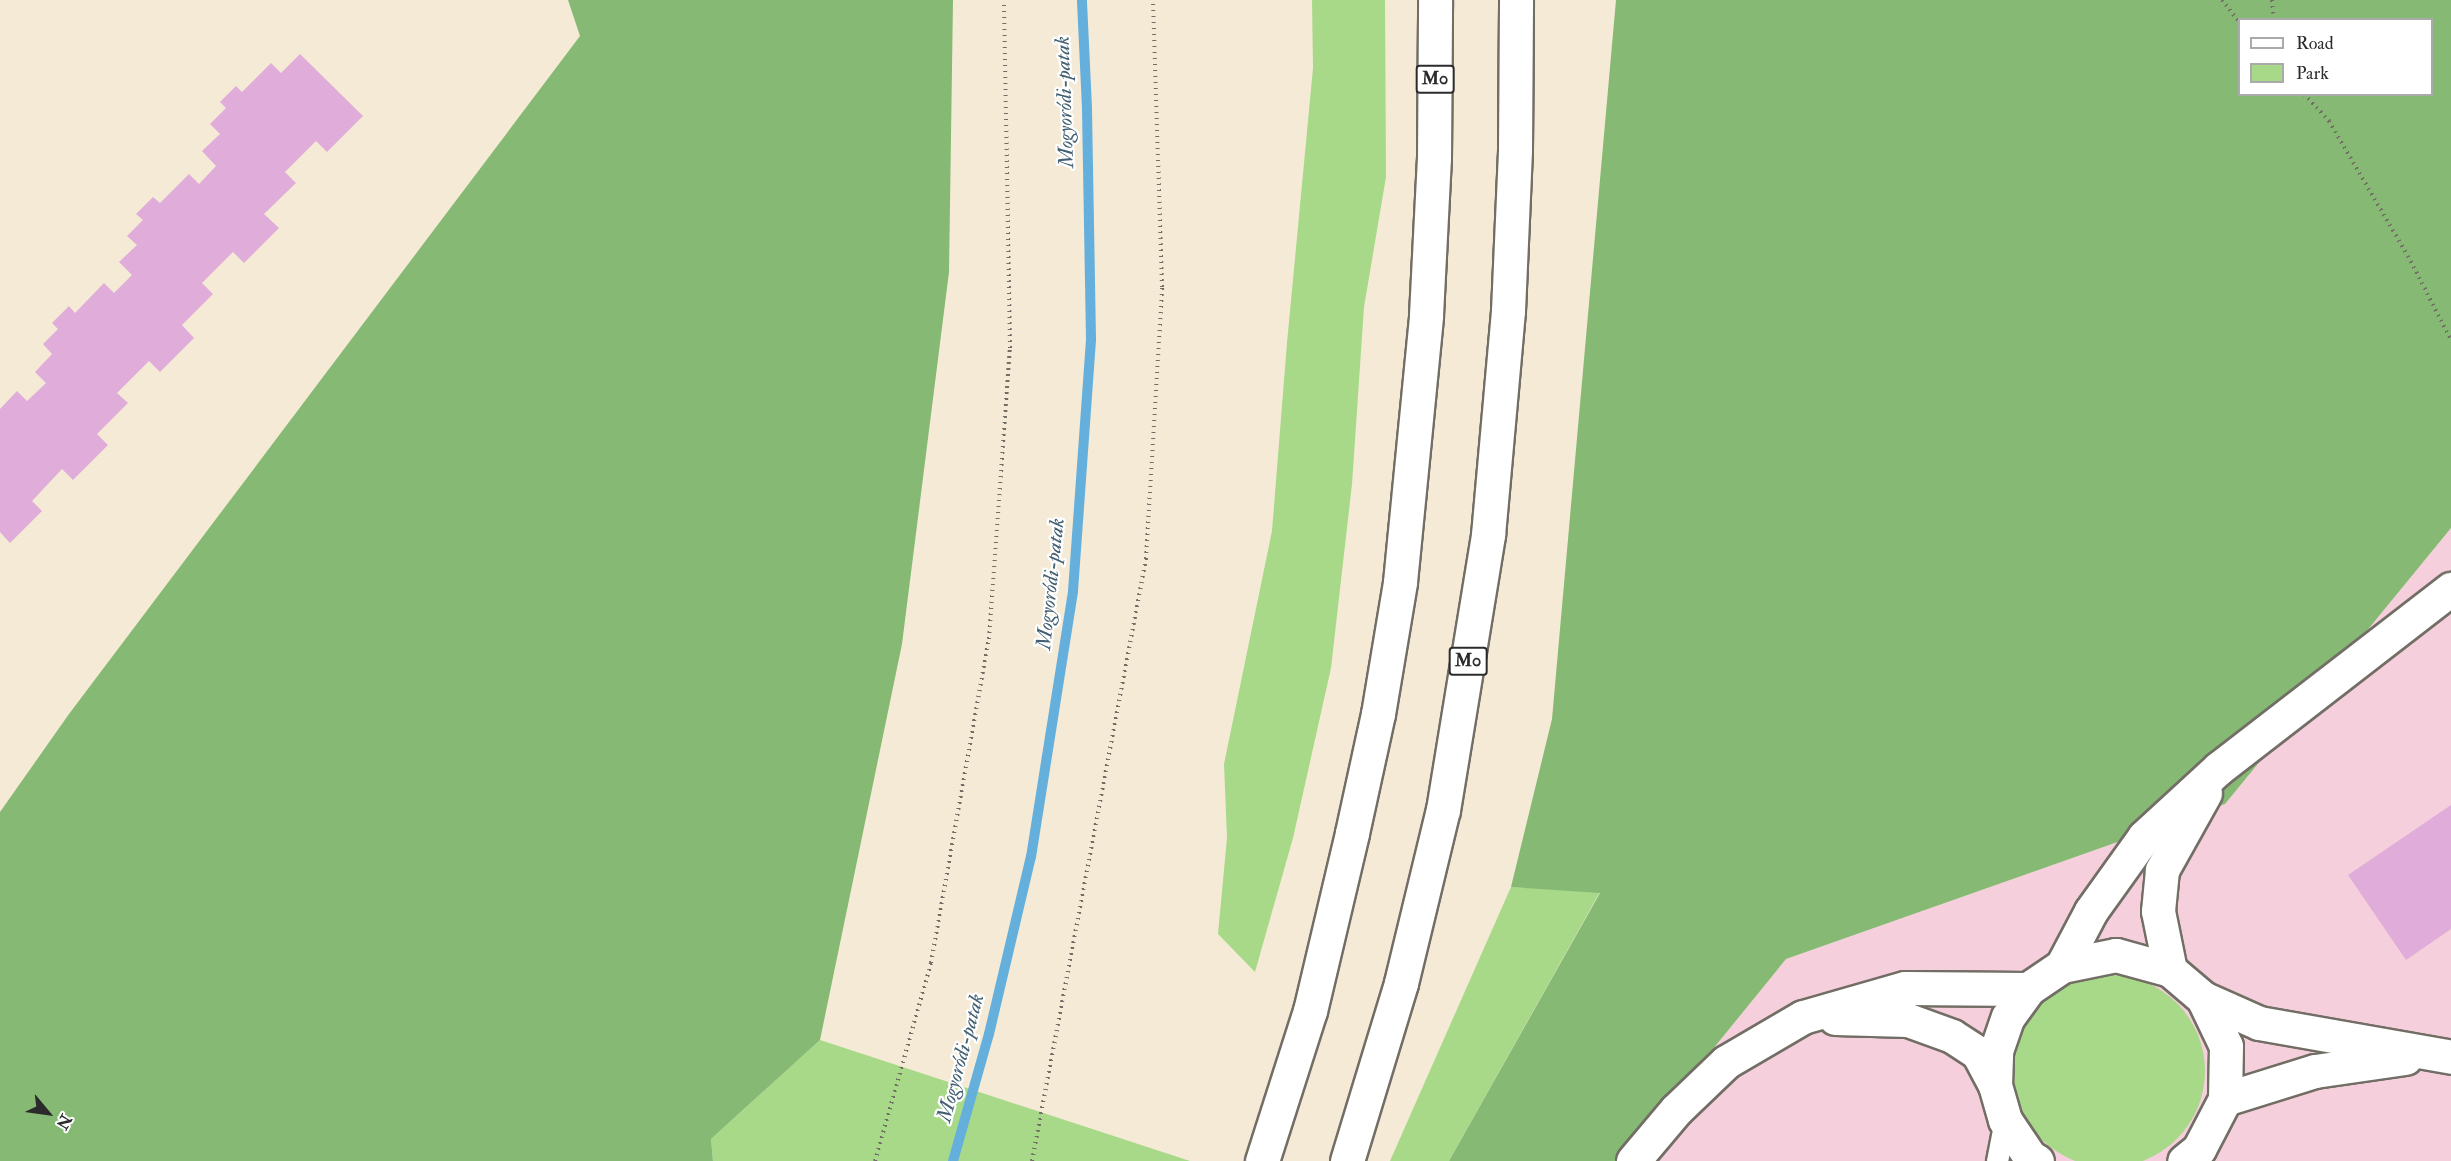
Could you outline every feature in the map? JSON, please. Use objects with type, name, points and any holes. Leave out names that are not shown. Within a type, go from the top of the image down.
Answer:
[{"type":"main road","name":"M0","points":[[1262,1161],[1310,1011],[1378,714],[1400,582],[1426,315],[1434,158],[1435,0]]},
{"type":"main road","name":"M0","points":[[1347,1161],[1401,983],[1443,810],[1488,535],[1508,311],[1515,149],[1516,0]]},
{"type":"main road","points":[[2062,966],[2091,911],[2144,837],[2219,768],[2451,589]]},
{"type":"main road","points":[[2170,970],[2158,911],[2162,870],[2219,768]]},
{"type":"main road","points":[[1995,1085],[1996,1051],[2008,1017],[2028,989],[2062,966],[2116,955],[2170,970],[2203,998],[2259,1023],[2441,1055]]},
{"type":"main road","points":[[1633,1161],[1676,1110],[1726,1062],[1803,1017],[1905,988],[2028,989]]},
{"type":"main road","points":[[2195,1157],[2225,1099],[2226,1046],[2203,998]]},
{"type":"main road","points":[[1803,1017],[1908,1020],[1952,1036],[1978,1053],[1995,1085],[2005,1120],[2030,1157],[2037,1161]]},
{"type":"main road","points":[[2225,1099],[2315,1071],[2441,1055]]},
{"type":"lane","points":[[1997,1161],[2005,1120]]},
{"type":"path","points":[[875,1161],[931,963],[989,639],[1010,348],[1004,0]]},
{"type":"path","points":[[1032,1161],[1146,560],[1162,287],[1153,0]]},
{"type":"path","points":[[2222,0],[2238,20]]},
{"type":"path","points":[[2272,0],[2274,18]]},
{"type":"path","points":[[2306,96],[2329,121],[2408,256],[2451,340]]},
{"type":"shaded area","points":[[2451,528],[2451,1161],[1622,1161],[1786,959],[2225,804]]},
{"type":"green space","points":[[568,0],[953,0],[949,272],[902,644],[820,1040],[711,1139],[713,1161],[0,1161],[0,812],[69,714],[580,36]]},
{"type":"green space","points":[[1312,0],[1385,0],[1386,177],[1364,307],[1352,484],[1331,668],[1293,838],[1255,972],[1218,934],[1227,838],[1224,764],[1272,531],[1313,68]]},
{"type":"green space","points":[[1616,0],[2451,0],[2451,528],[2225,804],[1786,959],[1622,1161],[1449,1161],[1600,893],[1511,887],[1552,719]]},
{"type":"green space","points":[[1511,887],[1600,892],[1449,1161],[1390,1161]]},
{"type":"green space","points":[[2090,976],[2128,976],[2163,991],[2189,1017],[2198,1034],[2205,1062],[2204,1090],[2189,1125],[2163,1151],[2140,1162],[2078,1162],[2055,1151],[2029,1125],[2014,1090],[2014,1052],[2029,1017],[2055,991]]},
{"type":"green space","points":[[820,1040],[1190,1161],[713,1161],[711,1139]]},
{"type":"building","points":[[300,54],[363,116],[327,152],[316,141],[285,172],[296,183],[264,214],[279,228],[244,263],[233,252],[202,283],[213,294],[182,325],[194,338],[160,372],[149,361],[117,393],[128,403],[97,434],[108,445],[73,480],[62,469],[32,501],[42,511],[10,543],[0,532],[0,409],[17,391],[27,401],[46,383],[35,372],[52,354],[43,344],[58,329],[52,323],[69,306],[75,313],[104,283],[114,293],[132,275],[119,262],[137,245],[127,236],[143,220],[136,214],[153,197],[160,203],[189,174],[199,184],[216,166],[202,151],[220,134],[210,124],[226,108],[220,102],[236,86],[242,92],[271,63],[281,73]]},
{"type":"building","points":[[2451,805],[2451,929],[2406,960],[2348,875]]},
{"type":"waterway","name":"Mogyoródi-patak","points":[[953,1161],[989,1034],[1031,857],[1073,591],[1091,339],[1087,108],[1082,0]]}]
